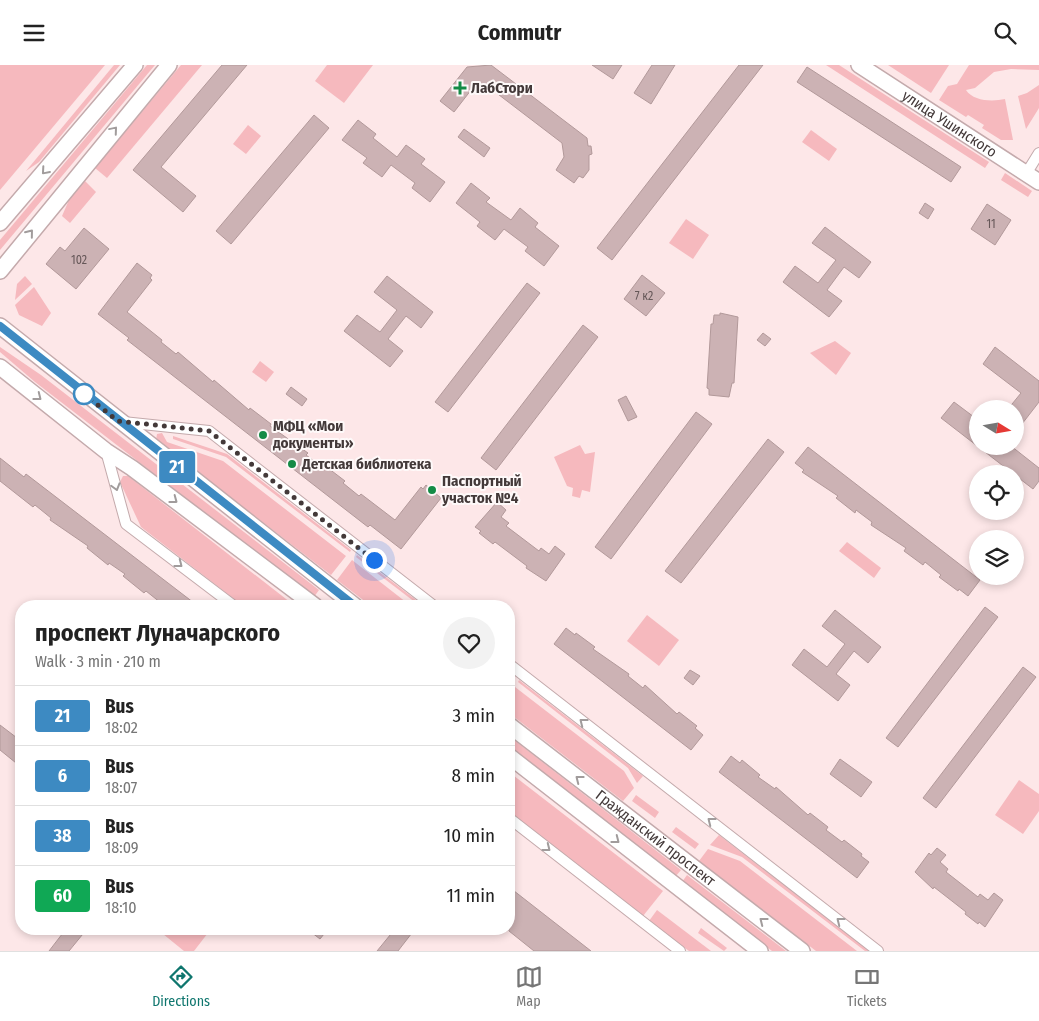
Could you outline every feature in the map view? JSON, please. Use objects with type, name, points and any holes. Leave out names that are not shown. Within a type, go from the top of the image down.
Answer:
[{"type":"main road","points":[[0,223],[135,65]]},
{"type":"main road","points":[[0,271],[168,65]]},
{"type":"main road","name":"улица Ушинского","points":[[859,65],[1039,182]]},
{"type":"main road","points":[[0,326],[347,600]]},
{"type":"main road","points":[[0,367],[106,451],[132,468],[307,600]]},
{"type":"main road","name":"Гражданский проспект","points":[[515,730],[802,951]]},
{"type":"main road","name":"Гражданский проспект","points":[[515,761],[760,951]]},
{"type":"street","points":[[1026,173],[1039,153]]},
{"type":"street","points":[[118,421],[209,431],[426,600]]},
{"type":"street","points":[[106,451],[126,523],[226,600]]},
{"type":"street","points":[[515,669],[878,951]]},
{"type":"street","points":[[515,823],[680,951]]},
{"type":"shaded area","points":[[0,65],[105,65],[0,190]]},
{"type":"shaded area","points":[[114,65],[120,65],[39,162],[26,171]]},
{"type":"shaded area","points":[[147,65],[155,65],[0,250],[0,240]]},
{"type":"shaded area","points":[[181,65],[202,65],[107,178],[95,168]]},
{"type":"shaded area","points":[[327,65],[373,65],[344,103],[315,81]]},
{"type":"shaded area","points":[[826,65],[839,65],[989,162],[985,168]]},
{"type":"shaded area","points":[[888,65],[949,65],[931,93]]},
{"type":"shaded area","points":[[969,65],[1039,65],[1039,70],[1011,69],[994,72],[975,88],[966,90],[969,94],[983,100],[1005,99],[1013,140],[1001,140],[982,128],[984,125],[968,115],[966,117],[939,100],[948,86],[957,84]]},
{"type":"shaded area","points":[[1039,85],[1039,108],[1026,129],[1018,96],[1027,93]]},
{"type":"shaded area","points":[[248,125],[261,136],[246,154],[233,144]]},
{"type":"shaded area","points":[[811,130],[837,149],[829,161],[802,142]]},
{"type":"shaded area","points":[[1005,173],[1032,191],[1028,197],[1001,180]]},
{"type":"shaded area","points":[[85,181],[96,192],[70,223],[62,216],[69,200]]},
{"type":"shaded area","points":[[686,219],[709,235],[693,259],[669,243]]},
{"type":"shaded area","points":[[25,276],[32,284],[15,300],[17,284]]},
{"type":"shaded area","points":[[34,287],[51,313],[42,326],[19,315],[15,305]]},
{"type":"shaded area","points":[[835,341],[851,353],[836,375],[810,353]]},
{"type":"shaded area","points":[[0,347],[41,375],[319,590],[314,597],[35,382],[0,352]]},
{"type":"shaded area","points":[[260,361],[274,372],[266,382],[252,372]]},
{"type":"shaded area","points":[[162,433],[167,442],[223,461],[346,556],[331,575],[156,440],[157,434]]},
{"type":"shaded area","points":[[173,436],[227,454],[351,550],[350,552],[226,457],[173,439]]},
{"type":"shaded area","points":[[580,445],[585,454],[595,452],[590,492],[582,490],[580,498],[572,496],[573,488],[567,486],[554,457]]},
{"type":"shaded area","points":[[123,476],[128,476],[287,600],[235,600],[141,527],[120,482]]},
{"type":"shaded area","points":[[847,542],[881,568],[874,578],[839,551]]},
{"type":"shaded area","points":[[357,555],[416,600],[412,600],[356,557]]},
{"type":"shaded area","points":[[352,560],[403,600],[363,600],[337,580]]},
{"type":"shaded area","points":[[647,615],[679,640],[659,666],[627,641]]},
{"type":"shaded area","points":[[519,680],[643,776],[637,783],[628,768],[518,682]]},
{"type":"shaded area","points":[[515,687],[624,771],[634,788],[623,801],[515,718]]},
{"type":"shaded area","points":[[515,741],[681,870],[675,877],[515,753]]},
{"type":"shaded area","points":[[515,777],[663,891],[643,916],[515,816]]},
{"type":"shaded area","points":[[1019,780],[1039,794],[1039,811],[1023,834],[995,815]]},
{"type":"shaded area","points":[[636,795],[659,812],[655,818],[632,801]]},
{"type":"shaded area","points":[[676,827],[699,844],[695,849],[672,832]]},
{"type":"shaded area","points":[[719,835],[869,951],[865,951],[742,857],[710,845]]},
{"type":"shaded area","points":[[708,849],[740,861],[857,951],[816,951],[699,861]]},
{"type":"shaded area","points":[[687,875],[786,951],[772,951],[682,882]]},
{"type":"shaded area","points":[[657,910],[711,951],[689,951],[649,921]]},
{"type":"shaded area","points":[[701,928],[727,948],[724,951],[698,933]]},
{"type":"shaded area","points":[[164,935],[206,935],[194,951],[184,951]]},
{"type":"building","points":[[222,65],[247,65],[161,167],[196,196],[183,212],[133,170]]},
{"type":"building","points":[[491,65],[587,138],[592,154],[589,155],[589,170],[583,178],[579,176],[574,183],[556,170],[564,157],[562,143],[486,85],[475,85],[454,112],[440,101],[467,67]]},
{"type":"building","points":[[592,65],[622,65],[613,79]]},
{"type":"building","points":[[652,65],[675,65],[651,104],[634,93]]},
{"type":"building","points":[[739,65],[763,65],[612,260],[597,248]]},
{"type":"building","points":[[807,67],[961,167],[951,182],[797,82]]},
{"type":"building","points":[[314,115],[329,128],[231,244],[216,231]]},
{"type":"building","points":[[358,120],[376,134],[373,138],[397,157],[406,145],[425,159],[421,164],[445,182],[430,202],[412,188],[415,183],[391,165],[382,177],[363,163],[367,158],[342,140]]},
{"type":"building","points":[[464,129],[490,148],[484,157],[458,137]]},
{"type":"building","points":[[471,183],[490,198],[486,202],[511,220],[520,208],[538,223],[535,227],[559,246],[544,266],[525,251],[528,247],[504,229],[495,240],[477,226],[480,222],[456,203]]},
{"type":"building","points":[[925,203],[934,209],[928,219],[919,213]]},
{"type":"building","points":[[987,204],[1011,220],[995,245],[971,229]]},
{"type":"building","points":[[825,227],[871,262],[859,278],[844,267],[827,290],[842,301],[829,317],[783,282],[795,266],[818,283],[836,260],[812,243]]},
{"type":"building","points":[[84,228],[109,249],[76,289],[46,264],[60,247],[65,251]]},
{"type":"building","points":[[137,263],[152,275],[150,278],[152,280],[127,312],[162,340],[161,342],[176,354],[178,352],[249,410],[250,408],[271,424],[270,426],[308,453],[306,455],[322,467],[324,465],[345,481],[343,483],[359,496],[361,494],[395,520],[421,487],[423,489],[426,485],[441,498],[401,549],[370,525],[368,527],[127,340],[129,338],[98,314]]},
{"type":"building","points":[[642,275],[665,293],[646,316],[624,299]]},
{"type":"building","points":[[387,276],[433,312],[421,328],[406,316],[388,339],[403,351],[390,367],[344,331],[357,315],[380,332],[397,310],[374,292]]},
{"type":"building","points":[[527,283],[540,293],[448,412],[435,402]]},
{"type":"building","points":[[720,313],[738,317],[734,383],[732,383],[729,397],[709,395],[709,389],[707,388],[711,324],[713,324],[714,315],[720,315]]},
{"type":"building","points":[[583,325],[598,337],[496,470],[481,458]]},
{"type":"building","points":[[763,333],[771,339],[765,346],[757,340]]},
{"type":"building","points":[[995,347],[1039,381],[1039,402],[1024,421],[1024,400],[1015,400],[1021,393],[983,364]]},
{"type":"building","points":[[291,387],[307,399],[302,406],[286,394]]},
{"type":"building","points":[[626,396],[637,417],[628,421],[618,400]]},
{"type":"building","points":[[954,402],[969,413],[969,440],[941,418]]},
{"type":"building","points":[[696,412],[712,424],[611,559],[595,547]]},
{"type":"building","points":[[768,439],[784,452],[681,583],[665,571]]},
{"type":"building","points":[[808,447],[969,571],[969,585],[976,585],[968,596],[959,589],[958,591],[939,577],[941,575],[925,562],[923,565],[904,551],[906,548],[871,525],[872,522],[856,510],[855,513],[836,498],[838,496],[802,472],[804,470],[795,463]]},
{"type":"building","points":[[989,455],[1022,455],[1039,468],[1039,481],[1033,489],[1024,482],[1024,465],[1002,465]]},
{"type":"building","points":[[0,458],[24,477],[26,474],[190,600],[157,600],[146,591],[144,593],[123,576],[125,574],[109,563],[108,565],[87,548],[88,546],[50,520],[51,518],[35,505],[33,507],[0,481]]},
{"type":"building","points":[[497,502],[506,510],[501,517],[509,523],[506,526],[539,551],[541,548],[549,554],[555,546],[565,554],[546,581],[526,568],[527,566],[495,542],[493,544],[479,533],[481,531],[475,527]]},
{"type":"building","points":[[985,607],[998,617],[898,747],[886,738]]},
{"type":"building","points":[[835,610],[881,647],[868,663],[854,651],[836,674],[850,685],[838,701],[792,665],[804,649],[827,667],[845,644],[822,626]]},
{"type":"building","points":[[566,628],[595,647],[593,649],[629,674],[628,676],[643,688],[645,685],[677,714],[679,712],[697,726],[695,728],[703,735],[691,750],[554,644]]},
{"type":"building","points":[[1023,667],[1036,677],[936,808],[923,798]]},
{"type":"building","points":[[690,670],[700,676],[693,685],[684,678]]},
{"type":"building","points":[[0,725],[15,736],[15,762],[0,750]]},
{"type":"building","points":[[731,756],[740,763],[742,760],[760,775],[758,777],[775,789],[776,787],[808,815],[810,813],[828,827],[826,830],[842,842],[844,840],[862,854],[861,856],[869,862],[857,878],[719,772]]},
{"type":"building","points":[[840,759],[872,782],[861,797],[830,774]]},
{"type":"building","points":[[937,848],[946,855],[940,862],[948,869],[946,872],[978,897],[980,894],[988,900],[994,893],[1003,900],[985,927],[965,914],[966,912],[934,887],[933,889],[915,872],[929,853],[931,855]]},
{"type":"building","points":[[515,892],[591,951],[534,951],[514,935]]},
{"type":"building","points":[[61,935],[82,935],[69,951],[49,951]]},
{"type":"building","points":[[315,935],[323,935],[320,939]]},
{"type":"building","points":[[390,935],[410,935],[398,951],[377,951]]},
{"type":"bus line","name":"21","points":[[0,326],[347,600]]},
{"type":"place","name":"ЛабСтори","points":[[460,88]]},
{"type":"place","name":"МФЦ «Мои документы»","points":[[263,435]]},
{"type":"place","name":"Детская библиотека","points":[[292,464]]},
{"type":"place","name":"Паспортный участок №4","points":[[432,490]]},
{"type":"route","points":[[84,394],[118,421],[209,431],[374,560]]}]
